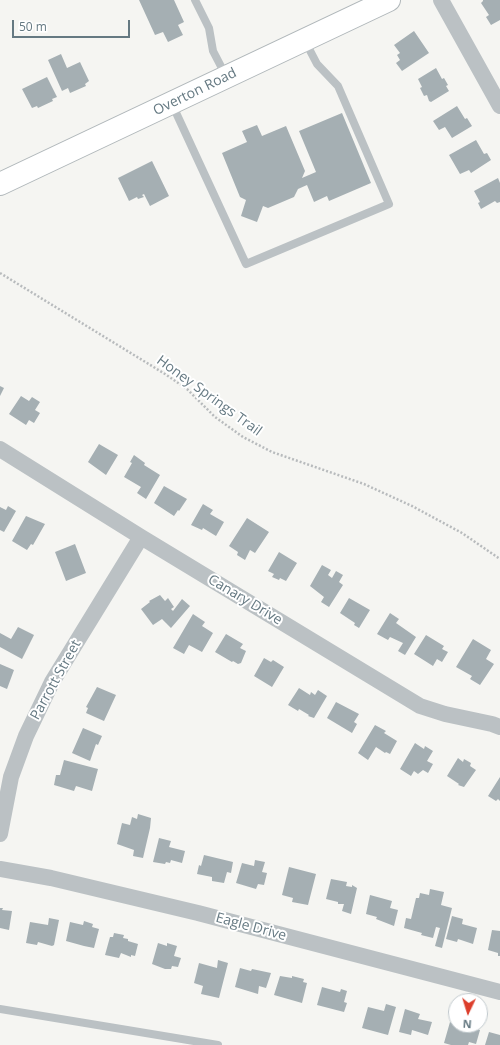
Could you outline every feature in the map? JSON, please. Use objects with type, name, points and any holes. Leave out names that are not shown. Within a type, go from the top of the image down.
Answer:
[{"type":"street","name":"Overton Road","points":[[0,184],[389,0]]},
{"type":"street","points":[[440,0],[500,106]]},
{"type":"street","name":"Canary Drive","points":[[0,449],[141,537],[420,706],[445,714],[500,727]]},
{"type":"street","name":"Parrott Street","points":[[0,834],[11,777],[26,736],[52,682],[141,537]]},
{"type":"street","name":"Eagle Drive","points":[[0,869],[51,878],[198,913],[500,992]]},
{"type":"lane","points":[[195,0],[209,28],[213,51],[226,77]]},
{"type":"lane","points":[[172,103],[246,264],[389,204],[338,86],[317,64],[304,40]]},
{"type":"lane","points":[[0,1009],[218,1045]]},
{"type":"path","name":"Honey Springs Trail","points":[[0,273],[165,374],[187,389],[215,417],[243,436],[272,452],[364,484],[412,506],[462,533],[500,559]]},
{"type":"building","points":[[139,0],[174,0],[184,22],[178,25],[183,35],[168,42],[163,32],[155,35]]},
{"type":"building","points":[[483,0],[500,0],[500,20],[491,25],[486,17],[489,15],[481,3]]},
{"type":"building","points":[[414,31],[429,53],[402,71],[396,63],[400,60],[397,55],[400,53],[394,45]]},
{"type":"building","points":[[61,54],[67,68],[80,62],[89,81],[85,84],[86,86],[70,93],[68,88],[62,91],[48,60]]},
{"type":"building","points":[[436,68],[442,79],[444,78],[448,85],[446,86],[449,91],[431,102],[429,101],[427,95],[424,96],[418,79]]},
{"type":"building","points":[[47,77],[57,97],[52,99],[53,101],[38,108],[37,106],[32,108],[22,89]]},
{"type":"building","points":[[457,106],[465,119],[467,118],[472,126],[452,138],[445,127],[439,130],[433,121]]},
{"type":"building","points":[[342,113],[371,183],[329,201],[327,196],[314,202],[307,185],[298,189],[294,197],[268,208],[263,206],[257,222],[241,216],[246,200],[240,197],[222,153],[247,142],[242,131],[257,125],[262,136],[286,126],[305,171],[302,178],[316,172],[299,131]]},
{"type":"building","points":[[476,140],[484,154],[487,153],[491,160],[471,173],[469,170],[460,174],[449,155]]},
{"type":"building","points":[[152,161],[169,196],[150,206],[144,194],[142,195],[144,197],[138,199],[137,197],[129,201],[118,178]]},
{"type":"building","points":[[498,178],[500,183],[500,202],[497,203],[495,201],[481,209],[478,203],[480,202],[474,191]]},
{"type":"building","points":[[0,386],[4,388],[0,396]]},
{"type":"building","points":[[21,396],[29,401],[32,397],[40,402],[35,410],[40,413],[34,423],[29,420],[26,425],[9,414]]},
{"type":"building","points":[[99,444],[118,455],[106,475],[88,462]]},
{"type":"building","points":[[134,455],[145,463],[144,465],[160,475],[146,499],[137,493],[141,487],[124,477],[132,463],[130,462]]},
{"type":"building","points":[[164,486],[187,499],[174,516],[154,503]]},
{"type":"building","points":[[203,504],[213,510],[210,514],[224,522],[216,536],[203,528],[202,530],[191,525]]},
{"type":"building","points":[[8,506],[16,511],[4,532],[0,530],[0,507],[6,510]]},
{"type":"building","points":[[26,516],[45,524],[33,545],[31,544],[27,550],[12,541]]},
{"type":"building","points":[[247,518],[269,532],[255,553],[250,550],[245,560],[237,555],[238,552],[229,546]]},
{"type":"building","points":[[75,544],[86,573],[66,581],[55,552]]},
{"type":"building","points":[[279,552],[297,563],[286,581],[280,578],[279,580],[272,577],[274,574],[268,571]]},
{"type":"building","points":[[322,565],[331,570],[328,575],[332,578],[336,571],[343,575],[339,582],[343,585],[329,607],[321,602],[324,597],[310,586]]},
{"type":"building","points":[[160,595],[165,601],[168,598],[174,607],[171,609],[173,611],[182,599],[190,606],[171,628],[162,619],[153,625],[141,609],[150,602],[149,601]]},
{"type":"building","points":[[349,598],[370,610],[359,628],[354,625],[355,623],[340,613]]},
{"type":"building","points":[[390,613],[399,619],[396,623],[416,637],[405,655],[398,651],[403,643],[390,637],[388,640],[377,634]]},
{"type":"building","points":[[193,614],[205,622],[202,626],[213,633],[202,652],[189,645],[184,654],[173,648]]},
{"type":"building","points":[[18,627],[34,635],[22,659],[0,647],[0,633],[11,639]]},
{"type":"building","points":[[226,634],[243,644],[240,648],[246,651],[241,663],[238,664],[233,661],[232,662],[215,652]]},
{"type":"building","points":[[426,635],[444,646],[442,649],[448,652],[442,662],[437,659],[433,666],[414,654]]},
{"type":"building","points":[[473,639],[491,650],[486,659],[494,664],[480,685],[470,679],[472,676],[456,667]]},
{"type":"building","points":[[264,658],[271,662],[273,660],[284,667],[272,687],[254,676]]},
{"type":"building","points":[[0,664],[14,670],[7,689],[0,686]]},
{"type":"building","points":[[97,687],[116,695],[104,721],[86,713],[88,708],[86,707]]},
{"type":"building","points":[[299,688],[310,695],[311,692],[315,695],[318,690],[327,696],[314,718],[308,716],[309,715],[299,709],[298,711],[288,705]]},
{"type":"building","points":[[336,702],[359,714],[354,722],[357,724],[352,733],[327,718]]},
{"type":"building","points":[[375,725],[386,731],[384,733],[397,741],[390,754],[385,753],[376,747],[368,760],[358,753]]},
{"type":"building","points":[[83,728],[102,736],[98,745],[96,744],[90,761],[72,753]]},
{"type":"building","points":[[415,743],[424,749],[425,746],[433,751],[427,761],[433,764],[428,773],[423,770],[418,774],[414,771],[411,776],[400,769]]},
{"type":"building","points":[[458,758],[463,762],[464,759],[471,763],[470,766],[476,770],[464,787],[458,785],[459,784],[447,776]]},
{"type":"building","points":[[64,760],[98,769],[92,791],[76,786],[74,791],[54,785],[56,775],[60,775]]},
{"type":"building","points":[[500,777],[500,801],[498,799],[496,801],[488,796]]},
{"type":"building","points":[[138,814],[151,818],[143,858],[133,856],[134,850],[117,844],[122,823],[130,825],[132,817],[137,819]]},
{"type":"building","points":[[159,838],[171,841],[169,847],[185,851],[182,863],[171,860],[170,863],[166,862],[165,864],[153,862]]},
{"type":"building","points":[[204,855],[233,862],[231,873],[227,872],[224,883],[212,881],[212,877],[197,874],[199,865],[201,866]]},
{"type":"building","points":[[255,860],[265,862],[262,872],[267,873],[264,885],[258,884],[256,889],[236,883],[242,863],[254,866]]},
{"type":"building","points":[[289,867],[316,874],[308,905],[292,902],[293,898],[282,895]]},
{"type":"building","points":[[331,879],[347,882],[346,886],[352,887],[352,885],[357,888],[351,914],[342,911],[344,904],[338,904],[338,902],[326,899]]},
{"type":"building","points":[[430,889],[444,892],[441,905],[452,908],[442,948],[435,946],[440,928],[436,927],[433,938],[404,928],[406,918],[411,919],[416,898],[419,898],[420,893],[429,895]]},
{"type":"building","points":[[370,895],[392,901],[390,908],[398,910],[394,926],[376,919],[377,917],[366,914]]},
{"type":"building","points":[[0,908],[3,908],[2,910],[12,911],[9,930],[0,928]]},
{"type":"building","points":[[452,916],[463,919],[462,924],[477,928],[473,944],[458,939],[457,942],[446,939]]},
{"type":"building","points":[[49,918],[59,920],[54,945],[52,946],[38,942],[37,945],[26,943],[30,922],[48,925]]},
{"type":"building","points":[[84,921],[93,924],[92,927],[99,929],[94,948],[66,941],[70,922],[83,925]]},
{"type":"building","points":[[492,930],[500,931],[500,956],[498,956],[498,953],[488,950]]},
{"type":"building","points":[[114,933],[124,935],[123,938],[138,944],[135,956],[131,955],[131,957],[121,953],[119,958],[105,955],[110,937],[113,937]]},
{"type":"building","points":[[158,943],[167,946],[167,943],[177,946],[174,956],[181,958],[178,967],[172,966],[171,969],[165,969],[152,964]]},
{"type":"building","points":[[218,960],[228,963],[219,998],[201,994],[203,986],[194,983],[199,963],[217,968]]},
{"type":"building","points":[[240,968],[251,971],[252,969],[271,973],[266,988],[259,986],[258,994],[235,987]]},
{"type":"building","points":[[280,976],[292,978],[292,976],[304,979],[303,982],[307,983],[302,1003],[274,995]]},
{"type":"building","points":[[322,987],[340,992],[341,989],[347,991],[344,1002],[347,1003],[344,1012],[317,1005]]},
{"type":"building","points":[[386,1004],[396,1007],[388,1035],[362,1028],[368,1007],[384,1011]]},
{"type":"building","points":[[405,1009],[420,1014],[418,1019],[432,1022],[428,1035],[412,1030],[411,1035],[399,1032]]},
{"type":"building","points":[[448,1029],[448,1033],[479,1033],[476,1044],[469,1042],[468,1045],[451,1045],[444,1043]]},
{"type":"building","points":[[489,1032],[500,1035],[500,1045],[485,1045]]}]
